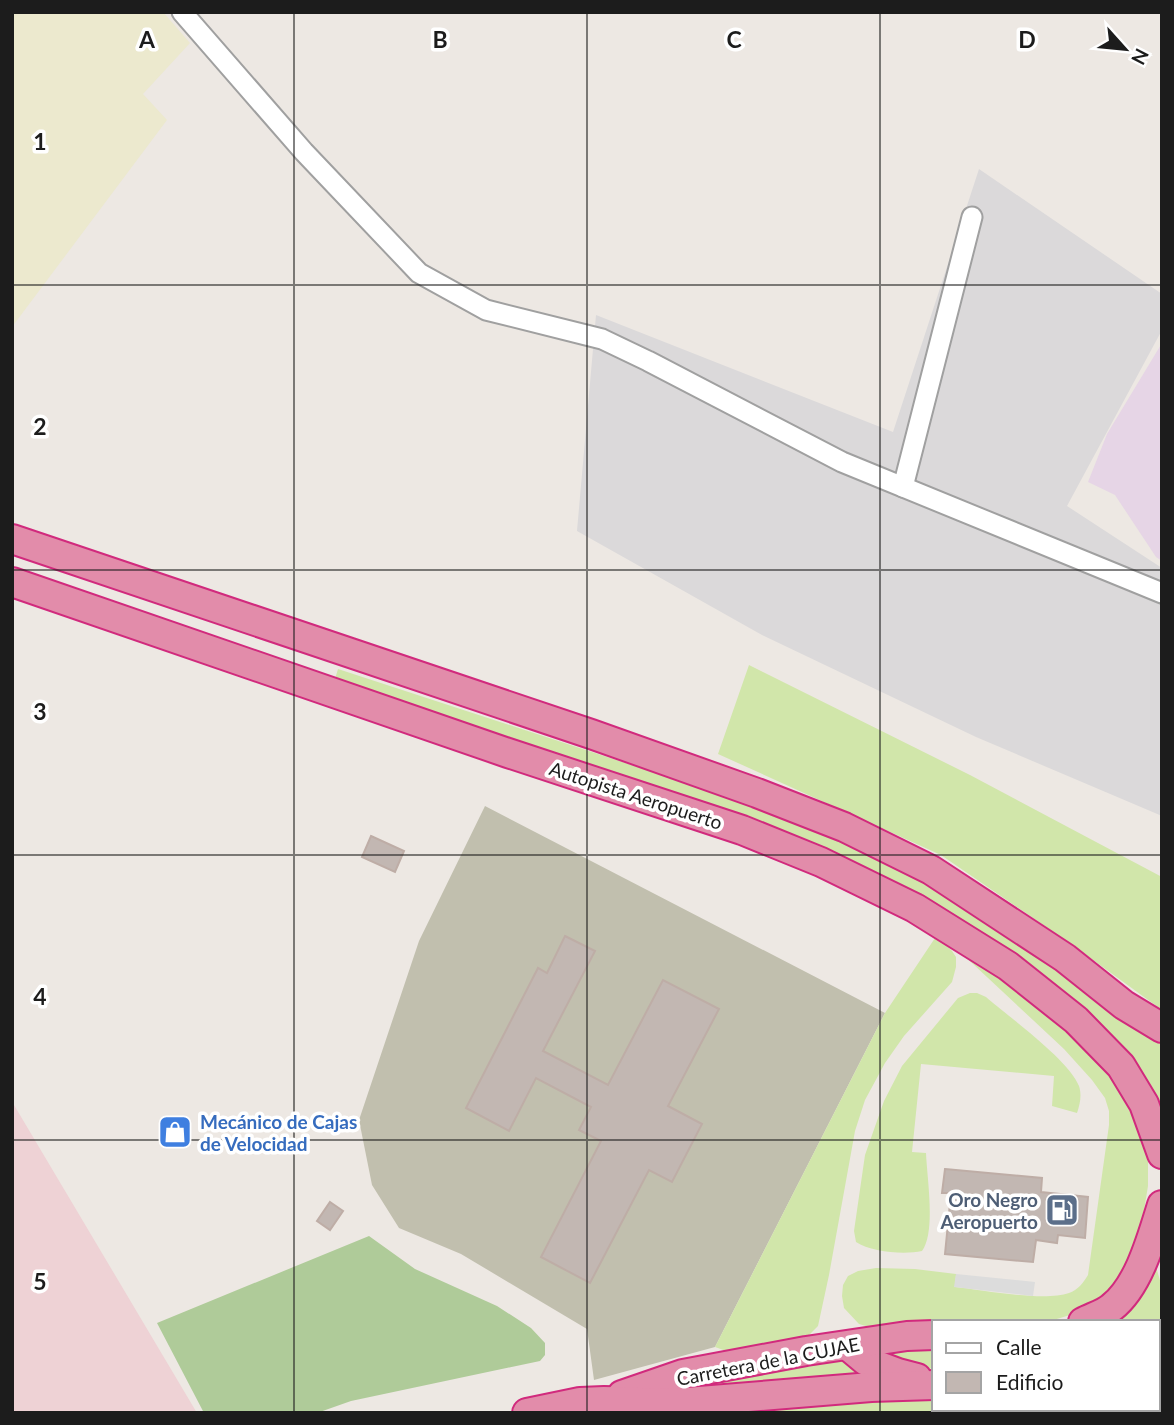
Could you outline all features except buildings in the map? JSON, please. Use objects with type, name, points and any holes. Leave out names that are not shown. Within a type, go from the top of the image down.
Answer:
[{"type":"highway","name":"Autopista Aeropuerto","points":[[12,539],[591,734],[844,827],[931,870],[1065,958],[1124,1004],[1162,1028]]},
{"type":"highway","name":"Autopista Aeropuerto","points":[[12,582],[742,830],[821,862],[915,908],[1008,966],[1076,1020],[1121,1066],[1144,1104],[1162,1154]]},
{"type":"highway","points":[[1087,1320],[1112,1308],[1130,1286],[1148,1251],[1162,1205]]},
{"type":"highway","name":"Carretera de la CUJAE","points":[[527,1413],[592,1402],[683,1374],[806,1351],[907,1336],[932,1335]]},
{"type":"highway","points":[[848,1346],[866,1361],[932,1383]]},
{"type":"highway","name":"Carretera de la CUJAE","points":[[592,1402],[675,1403],[932,1384]]},
{"type":"street","points":[[182,12],[303,152],[419,273],[486,310],[602,339],[842,462],[1162,593]]},
{"type":"street","points":[[903,487],[972,218]]},
{"type":"shaded area","points":[[12,12],[163,12],[190,43],[143,94],[167,120],[12,327]]},
{"type":"shaded area","points":[[979,169],[1162,294],[1162,330],[1067,506],[1162,568],[1162,816],[976,737],[762,635],[577,531],[596,315],[893,432]]},
{"type":"shaded area","points":[[1162,343],[1162,561],[1156,557],[1115,495],[1088,482],[1107,434]]},
{"type":"shaded area","points":[[485,806],[885,1013],[715,1347],[594,1380],[587,1329],[461,1254],[399,1228],[372,1185],[359,1120],[419,941]]},
{"type":"shaded area","points":[[12,1104],[14,1105],[197,1413],[12,1413]]},
{"type":"shaded area","points":[[956,1274],[1035,1282],[1033,1296],[954,1287]]},
{"type":"green space","points":[[749,665],[970,775],[1162,877],[1162,1010],[941,855],[718,754]]},
{"type":"green space","points":[[338,669],[760,807],[837,838],[913,874],[1023,939],[1162,1040],[1162,1117],[995,945],[528,748],[335,679]]},
{"type":"green space","points":[[937,935],[956,957],[952,982],[904,1036],[885,1063],[865,1100],[855,1131],[818,1326],[806,1338],[729,1352],[715,1347],[885,1013]]},
{"type":"green space","points":[[957,949],[1031,992],[1105,1059],[1148,1139],[1148,1186],[1140,1235],[1127,1273],[1096,1305],[1054,1320],[932,1320],[932,1322],[879,1330],[859,1324],[844,1308],[842,1296],[843,1285],[848,1276],[858,1271],[876,1268],[915,1269],[956,1274],[955,1287],[1013,1294],[1058,1295],[1072,1292],[1080,1286],[1088,1275],[1109,1111],[1105,1098],[1092,1080],[1064,1049]]},
{"type":"green space","points":[[970,993],[986,997],[1037,1039],[1073,1075],[1080,1093],[1077,1113],[1052,1106],[1054,1076],[921,1064],[912,1152],[926,1153],[930,1218],[926,1242],[922,1251],[906,1253],[888,1252],[862,1245],[856,1242],[854,1231],[865,1155],[884,1101],[902,1066],[958,998]]},
{"type":"green space","points":[[369,1236],[415,1269],[497,1306],[531,1328],[545,1343],[545,1355],[540,1361],[351,1401],[317,1413],[204,1413],[157,1323]]},
{"type":"green space","points":[[1152,1267],[1156,1267],[1162,1287],[1162,1385],[1160,1320],[1104,1320]]},
{"type":"green space","points":[[932,1343],[932,1369],[882,1362],[864,1350]]},
{"type":"green space","points":[[833,1357],[865,1374],[659,1392]]},
{"type":"green space","points":[[932,1397],[932,1411],[1160,1411],[1162,1406],[1162,1413],[707,1413],[793,1404]]},
{"type":"place","name":"Mecánico de Cajas de Velocidad","points":[[175,1132]]},
{"type":"place","name":"Oro Negro Aeropuerto","points":[[1062,1210]]}]
